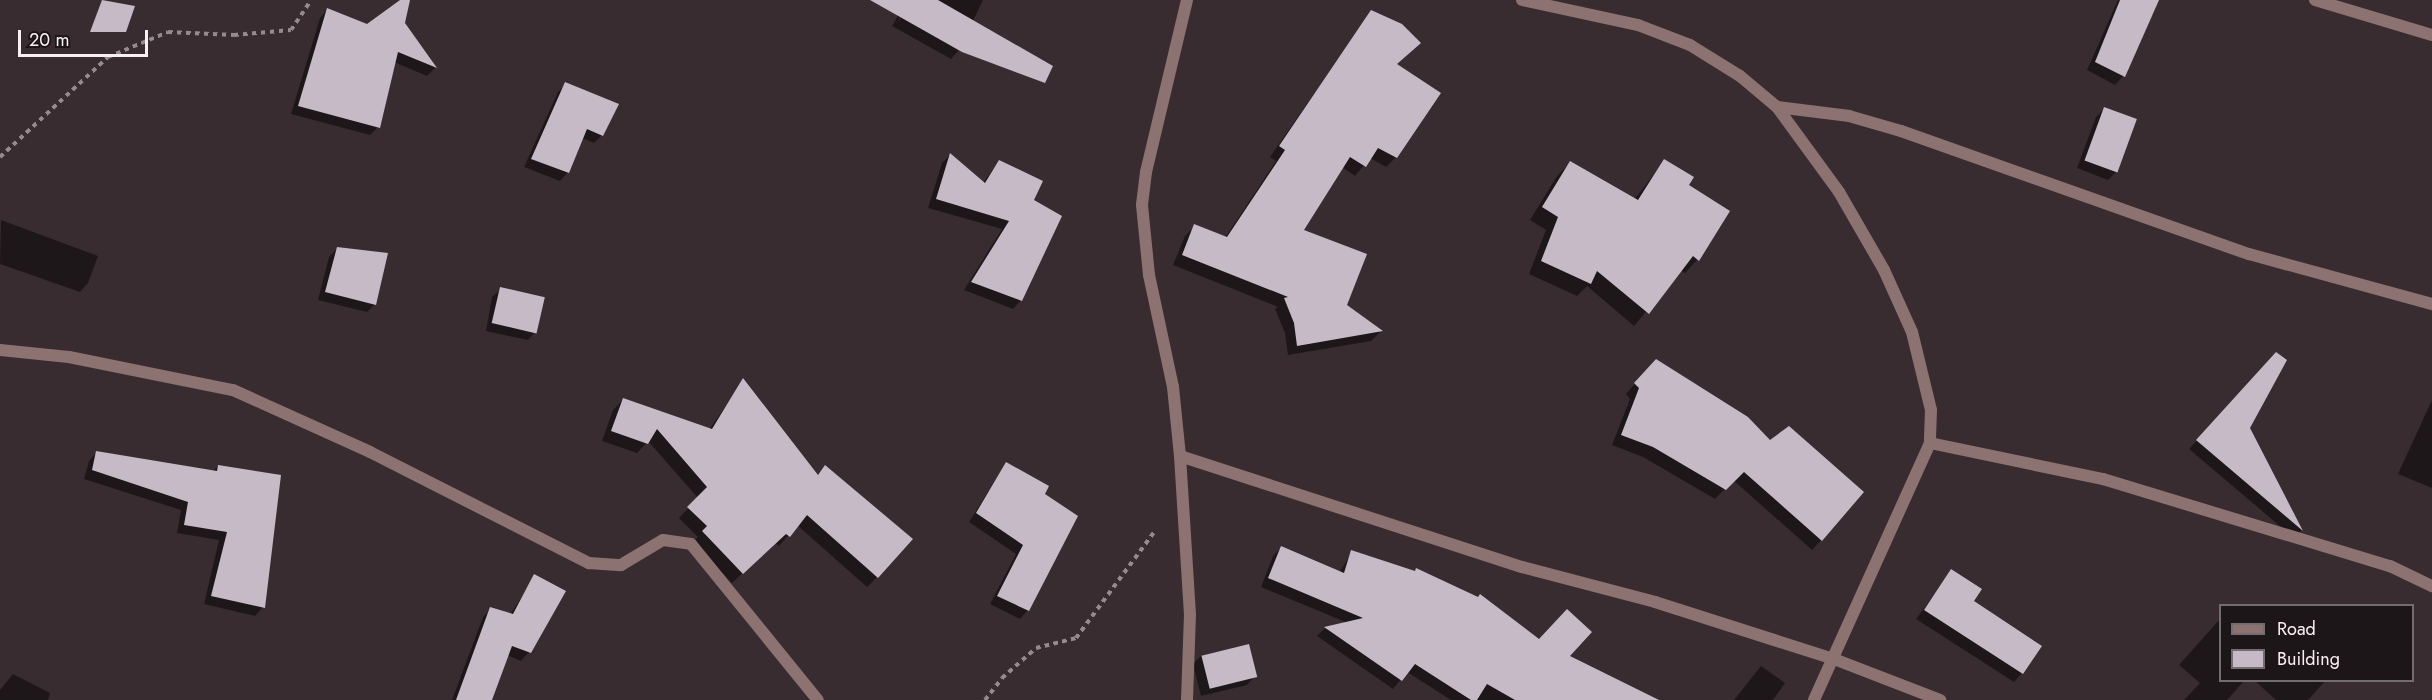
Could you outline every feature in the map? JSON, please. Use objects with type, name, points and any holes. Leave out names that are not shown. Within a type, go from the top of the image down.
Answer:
[{"type":"street","points":[[1187,0],[1146,172],[1142,205],[1149,275],[1173,387],[1180,456],[1179,496],[1190,614],[1187,700]]},
{"type":"street","points":[[1522,0],[1638,25],[1690,45],[1740,76],[1777,107],[1839,192],[1884,270],[1912,332],[1931,410],[1930,443],[1814,700]]},
{"type":"street","points":[[2315,0],[2432,35]]},
{"type":"street","points":[[1777,107],[1849,116],[1901,131],[2248,254],[2432,304]]},
{"type":"street","points":[[0,350],[69,357],[233,390],[380,456],[589,563],[621,565],[663,540],[691,544],[818,700]]},
{"type":"street","points":[[1930,443],[2103,479],[2390,566],[2432,586]]},
{"type":"street","points":[[1180,456],[1522,567],[1655,602],[1833,659],[1940,700]]},
{"type":"path","points":[[0,157],[108,57],[168,32],[234,35],[291,30],[311,0]]},
{"type":"path","points":[[985,700],[1002,678],[1036,648],[1076,638],[1179,496]]},
{"type":"building","points":[[102,0],[135,6],[126,32],[90,32]]},
{"type":"building","points":[[400,0],[410,0],[405,23],[437,68],[398,52],[380,128],[298,106],[327,8],[367,24]]},
{"type":"building","points":[[870,0],[938,0],[1053,66],[1045,83],[962,52]]},
{"type":"building","points":[[2120,0],[2159,0],[2125,77],[2095,62]]},
{"type":"building","points":[[1371,10],[1402,24],[1421,43],[1397,64],[1441,93],[1397,158],[1378,148],[1366,167],[1350,157],[1304,230],[1367,254],[1347,305],[1383,331],[1297,346],[1294,323],[1284,298],[1288,297],[1182,255],[1194,224],[1227,237],[1285,150],[1279,146]]},
{"type":"building","points":[[565,82],[619,104],[603,136],[587,129],[569,173],[531,159]]},
{"type":"building","points":[[2104,107],[2137,119],[2117,173],[2085,161]]},
{"type":"building","points":[[950,153],[985,183],[999,160],[1043,181],[1034,200],[1062,216],[1022,301],[971,282],[1009,221],[936,199]]},
{"type":"building","points":[[1664,159],[1694,177],[1689,185],[1730,211],[1699,261],[1693,256],[1649,314],[1597,271],[1591,284],[1541,261],[1558,217],[1542,207],[1570,161],[1638,200]]},
{"type":"building","points":[[337,247],[388,253],[376,305],[325,292]]},
{"type":"building","points":[[500,287],[545,297],[536,333],[492,323]]},
{"type":"building","points":[[2276,352],[2287,360],[2250,428],[2303,531],[2196,440]]},
{"type":"building","points":[[1656,359],[1748,417],[1770,440],[1789,426],[1864,492],[1822,541],[1744,472],[1726,490],[1653,447],[1621,435],[1639,388],[1634,383]]},
{"type":"building","points":[[743,378],[818,475],[825,465],[913,539],[878,578],[807,515],[790,537],[786,534],[743,574],[702,531],[707,526],[687,507],[707,487],[657,429],[648,444],[611,431],[623,398],[712,429]]},
{"type":"building","points":[[96,451],[217,471],[218,465],[281,475],[265,608],[211,596],[227,532],[184,525],[188,502],[92,470]]},
{"type":"building","points":[[1006,462],[1049,486],[1045,494],[1078,516],[1029,611],[997,596],[1023,545],[976,513]]},
{"type":"building","points":[[1281,546],[1344,573],[1351,550],[1415,571],[1416,568],[1478,597],[1480,594],[1539,639],[1567,609],[1592,632],[1570,656],[1659,700],[1515,700],[1487,684],[1477,700],[1471,700],[1415,664],[1402,681],[1324,627],[1363,618],[1268,578]]},
{"type":"building","points":[[1951,569],[1982,589],[1974,601],[2042,646],[2023,674],[1924,610]]},
{"type":"building","points":[[534,574],[566,591],[531,653],[512,646],[492,700],[456,700],[490,607],[513,614]]},
{"type":"building","points":[[1249,644],[1257,677],[1210,689],[1201,656]]}]
